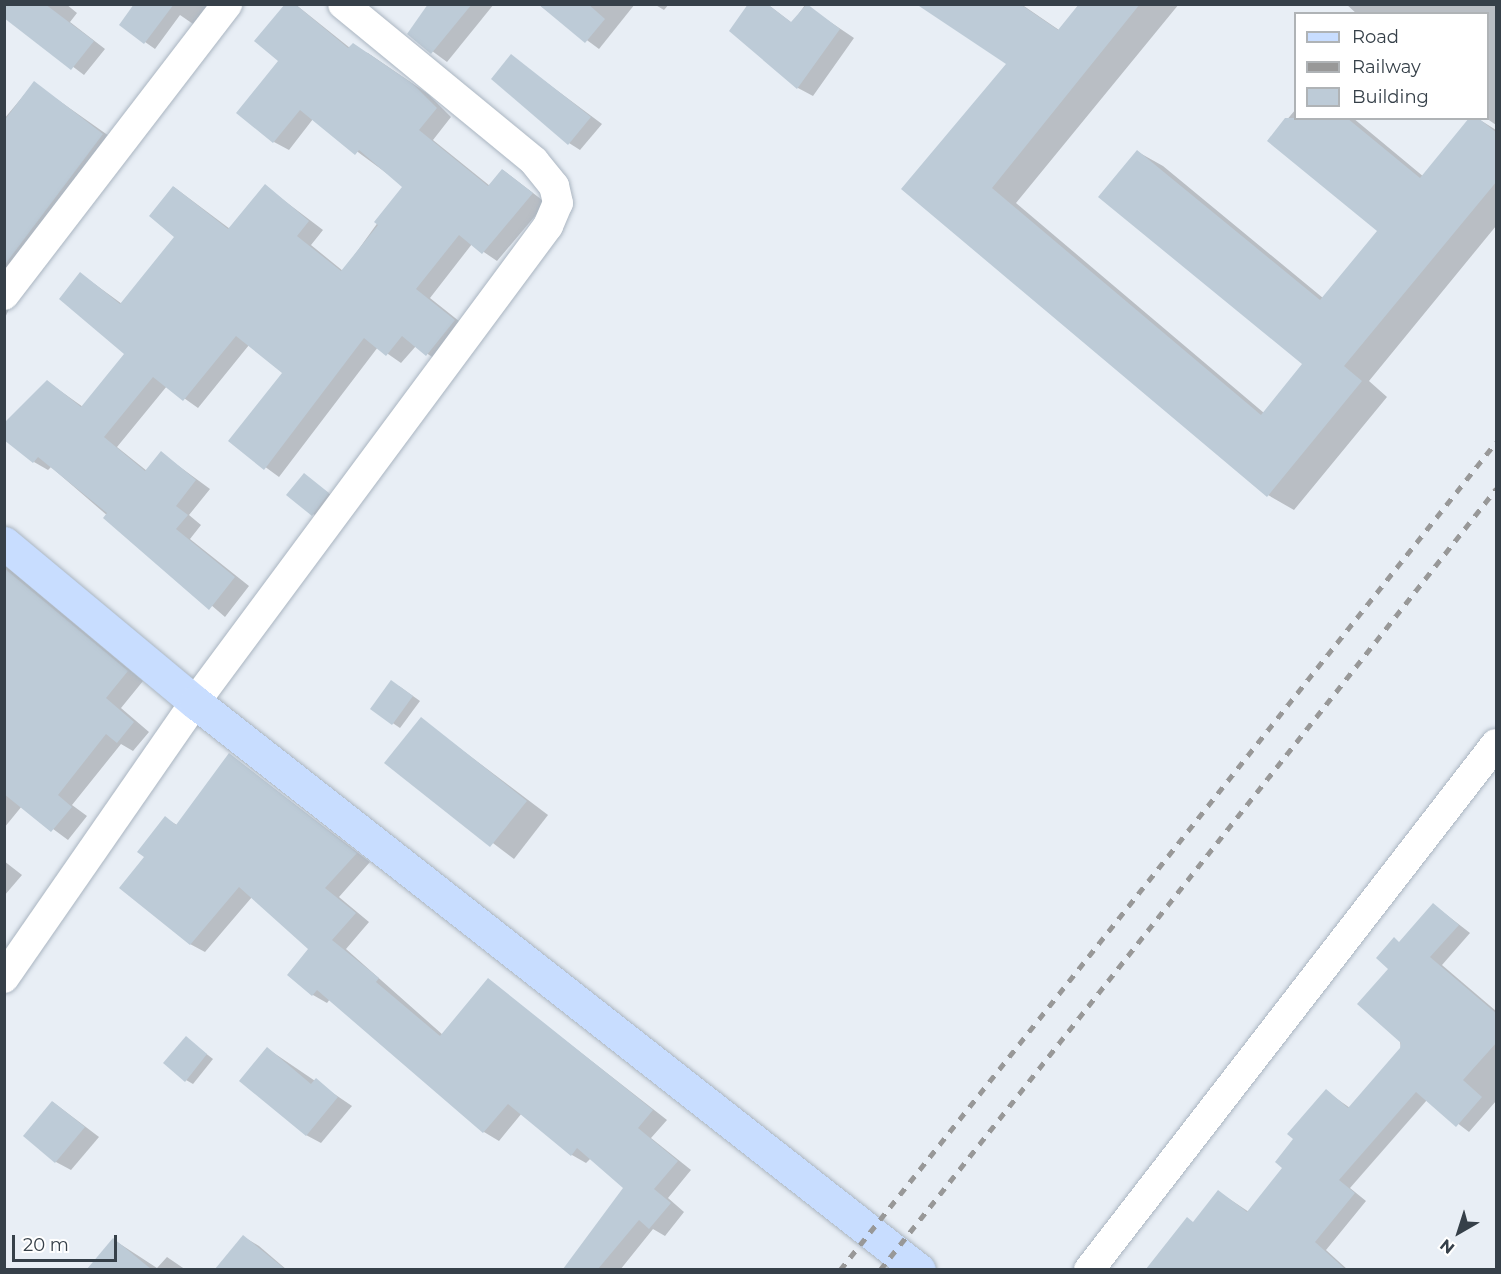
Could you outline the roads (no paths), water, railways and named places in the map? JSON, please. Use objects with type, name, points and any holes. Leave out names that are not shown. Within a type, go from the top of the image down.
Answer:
[{"type":"street","points":[[4,295],[227,4]]},
{"type":"street","points":[[4,978],[195,702],[549,226],[558,203],[554,186],[534,161],[343,4]]},
{"type":"street","points":[[4,543],[195,702],[919,1269]]},
{"type":"street","points":[[1089,1269],[1497,744]]},
{"type":"railway","points":[[840,1270],[1496,442]]},
{"type":"railway","points":[[880,1270],[1496,489]]}]
